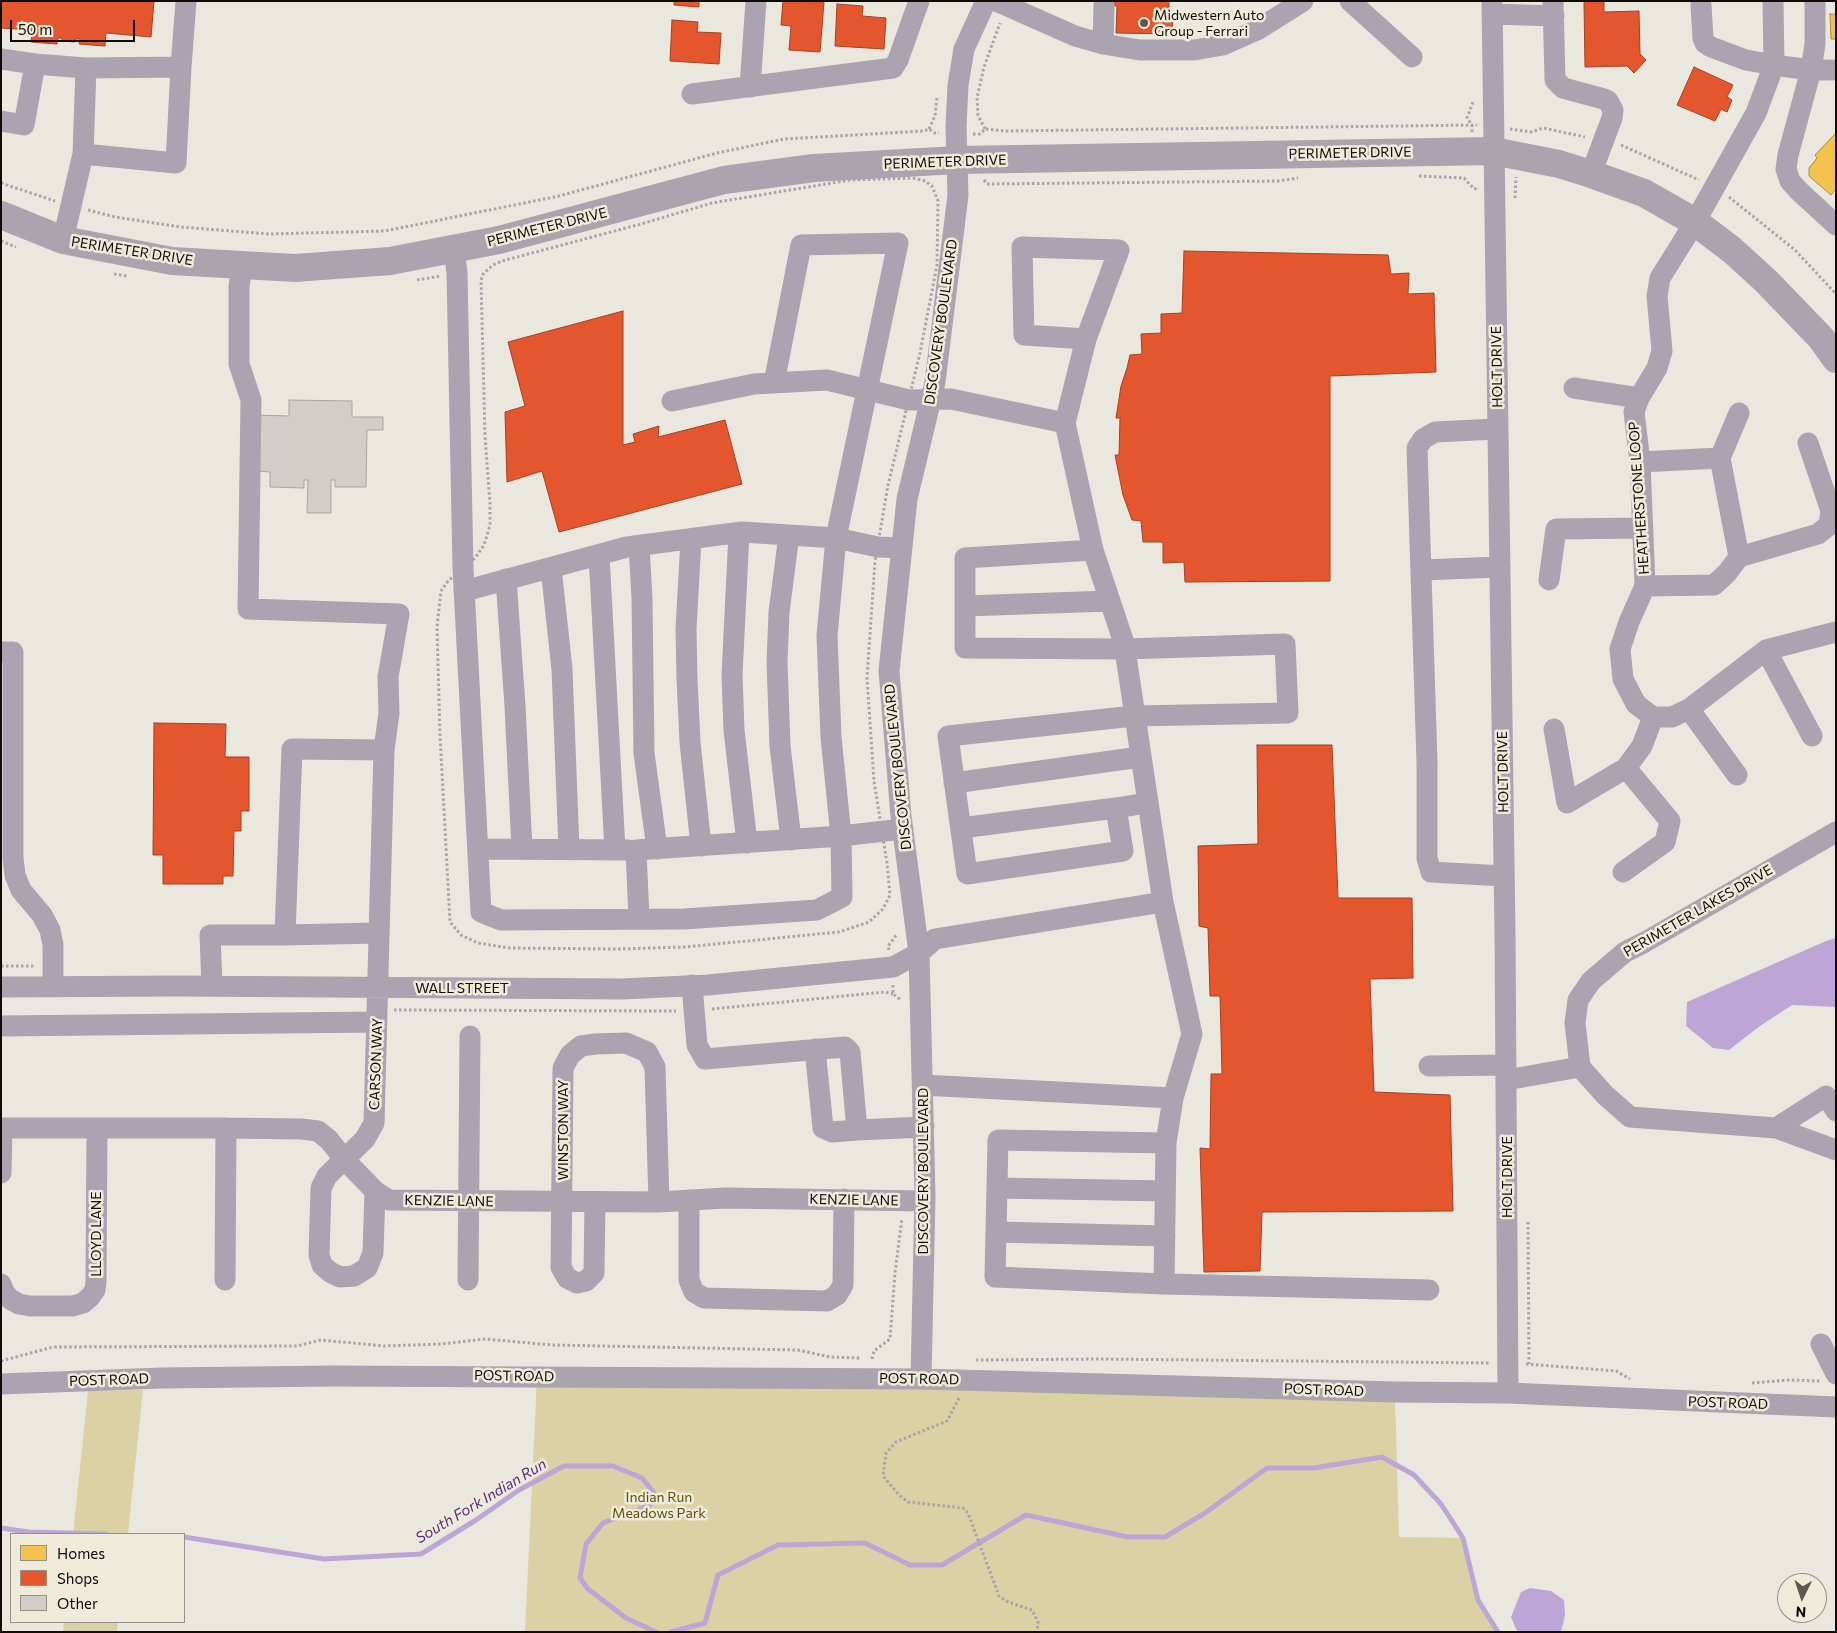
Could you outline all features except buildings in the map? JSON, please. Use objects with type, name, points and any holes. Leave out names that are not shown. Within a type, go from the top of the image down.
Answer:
[{"type":"main road","name":"PERIMETER DRIVE","points":[[1,215],[63,240],[172,261],[295,268],[390,261],[454,249],[500,240],[724,180],[814,168],[958,167],[1482,151],[1559,164],[1591,174],[1644,193],[1695,222],[1732,250],[1766,281],[1821,338],[1836,359]]},
{"type":"street","points":[[83,154],[176,162],[186,1]]},
{"type":"street","points":[[750,87],[756,1]]},
{"type":"street","points":[[692,94],[893,68],[898,60],[918,1]]},
{"type":"street","name":"DISCOVERY BOULEVARD","points":[[921,1379],[925,1201],[919,953],[903,829],[889,671],[907,499],[935,382],[958,195],[958,85],[964,49],[986,1]]},
{"type":"street","points":[[1001,4],[1075,36],[1103,44],[1140,50],[1194,50],[1223,45],[1257,30],[1303,1]]},
{"type":"street","points":[[1350,1],[1412,57]]},
{"type":"street","points":[[1773,1],[1774,65]]},
{"type":"street","points":[[1815,1],[1816,44],[1786,168],[1790,181],[1799,192],[1836,225]]},
{"type":"street","points":[[1701,5],[1702,34],[1705,43],[1723,53],[1746,60],[1774,65],[1811,70],[1836,70]]},
{"type":"street","points":[[1103,44],[1104,6]]},
{"type":"street","points":[[1492,8],[1554,9],[1556,80],[1558,85],[1604,99],[1608,101],[1613,110],[1612,118],[1591,174]]},
{"type":"street","name":"HOLT DRIVE","points":[[1492,8],[1482,151],[1494,189],[1504,876],[1508,1393]]},
{"type":"street","points":[[1,59],[86,68],[181,68]]},
{"type":"street","points":[[1,121],[24,125],[35,64]]},
{"type":"street","name":"HEATHERSTONE LOOP","points":[[1654,717],[1636,704],[1623,679],[1620,649],[1629,622],[1645,586],[1640,462],[1634,412],[1639,398],[1657,368],[1662,351],[1657,296],[1660,278],[1695,222],[1756,113],[1774,65]]},
{"type":"street","points":[[63,240],[83,154],[86,68]]},
{"type":"street","points":[[454,249],[457,273],[464,591],[481,912],[502,920],[684,919],[817,910],[842,897],[841,836],[831,737],[827,636],[836,538],[898,243],[801,245],[774,383]]},
{"type":"street","points":[[1086,339],[1024,335],[1022,247],[1119,250],[1086,339],[1065,423],[1093,550],[1125,649],[1163,902],[1192,1034],[1173,1098],[1166,1143],[1164,1284]]},
{"type":"street","name":"CARSON WAY","points":[[242,265],[239,287],[239,364],[250,400],[248,609],[399,614],[388,677],[389,713],[384,750],[374,1122],[365,1139],[328,1176],[322,1188],[319,1255],[322,1265],[340,1277],[354,1276],[367,1268],[373,1253],[375,1191]]},
{"type":"street","points":[[672,401],[754,384],[827,380],[909,400],[951,398],[1065,423]]},
{"type":"street","points":[[1574,388],[1639,398]]},
{"type":"street","points":[[1739,413],[1720,458],[1739,557]]},
{"type":"street","points":[[1498,429],[1435,432],[1422,439],[1417,448],[1426,752],[1427,858],[1431,872],[1504,876]]},
{"type":"street","points":[[1645,586],[1714,585],[1727,573],[1739,557],[1818,534],[1829,525],[1831,510],[1808,443]]},
{"type":"street","points":[[1640,462],[1720,458]]},
{"type":"street","points":[[1550,580],[1556,529],[1643,528]]},
{"type":"street","points":[[464,591],[639,546],[739,533],[836,538],[878,548],[902,548]]},
{"type":"street","points":[[739,533],[732,675],[734,730],[747,843]]},
{"type":"street","points":[[789,535],[779,612],[777,662],[780,746],[791,840]]},
{"type":"street","points":[[691,539],[686,629],[690,742],[701,846]]},
{"type":"street","points":[[639,546],[642,598],[646,849],[639,919]]},
{"type":"street","points":[[1093,550],[965,558],[965,648],[1125,649],[1285,644],[1288,713],[1134,716],[948,736],[967,874],[1122,851],[1116,808]]},
{"type":"street","points":[[599,555],[615,850]]},
{"type":"street","points":[[1421,570],[1500,567]]},
{"type":"street","points":[[551,568],[562,669],[569,850]]},
{"type":"street","points":[[506,579],[522,849]]},
{"type":"street","points":[[965,606],[1110,602]]},
{"type":"street","points":[[1554,729],[1567,802],[1626,768],[1642,746],[1654,717],[1672,717],[1689,710],[1766,650],[1836,632]]},
{"type":"street","points":[[1766,650],[1812,736]]},
{"type":"street","points":[[1,652],[13,652],[13,858],[15,875],[21,890],[42,915],[50,930],[53,945],[53,987]]},
{"type":"street","points":[[1689,710],[1737,774]]},
{"type":"street","points":[[285,935],[292,749],[384,750]]},
{"type":"street","points":[[954,783],[1140,757]]},
{"type":"street","points":[[1623,872],[1665,842],[1670,821],[1626,768]]},
{"type":"street","points":[[961,828],[1116,808],[1147,802]]},
{"type":"street","points":[[478,849],[646,849],[791,840],[903,829]]},
{"type":"street","name":"PERIMETER LAKES DRIVE","points":[[1580,1067],[1575,1022],[1578,1000],[1591,981],[1625,952],[1646,942],[1836,832]]},
{"type":"street","name":"WALL STREET","points":[[1,987],[622,988],[692,985],[893,967],[919,953],[935,939],[1163,902]]},
{"type":"street","points":[[212,986],[210,936],[379,933]]},
{"type":"street","points":[[692,985],[697,1045],[705,1058],[845,1047],[850,1052],[857,1130]]},
{"type":"street","points":[[1,1026],[377,1022]]},
{"type":"street","points":[[468,1280],[470,1036]]},
{"type":"street","name":"WINSTON WAY","points":[[595,1202],[594,1273],[586,1281],[577,1283],[567,1278],[561,1267],[563,1068],[570,1055],[581,1046],[626,1043],[647,1052],[655,1067],[658,1202]]},
{"type":"street","points":[[815,1050],[823,1128],[832,1132],[924,1128]]},
{"type":"street","points":[[1429,1066],[1506,1072],[1580,1067],[1605,1095],[1630,1117],[1776,1128],[1836,1150]]},
{"type":"street","points":[[923,1085],[1173,1098]]},
{"type":"street","points":[[1776,1128],[1826,1096],[1836,1111]]},
{"type":"street","points":[[1,1128],[1,1172]]},
{"type":"street","name":"KENZIE LANE","points":[[1,1128],[226,1128],[318,1131],[329,1140],[344,1159],[375,1191],[389,1200],[658,1202],[725,1198],[925,1201]]},
{"type":"street","name":"LLOYD LANE","points":[[1,1284],[10,1300],[30,1306],[73,1306],[83,1303],[95,1290],[97,1128]]},
{"type":"street","points":[[225,1280],[226,1128]]},
{"type":"street","points":[[1166,1143],[998,1140],[996,1277],[1164,1284],[1429,1290]]},
{"type":"street","points":[[997,1188],[1165,1191]]},
{"type":"street","points":[[689,1200],[689,1280],[694,1292],[704,1298],[827,1301],[837,1295],[843,1284],[844,1199]]},
{"type":"street","points":[[996,1232],[1165,1236]]},
{"type":"street","points":[[1821,1344],[1836,1374]]},
{"type":"street","name":"POST ROAD","points":[[1,1384],[163,1378],[333,1376],[921,1379],[1395,1392],[1508,1393],[1836,1407]]},
{"type":"path","points":[[985,129],[978,115],[977,98],[1001,4]]},
{"type":"path","points":[[1464,178],[1482,151],[1472,125],[1467,118],[1473,105],[1473,95]]},
{"type":"path","points":[[958,167],[981,175],[987,184],[1278,181],[1304,177]]},
{"type":"path","points":[[1416,176],[1464,178],[1474,189],[1483,187],[1515,193]]},
{"type":"path","points":[[960,1380],[958,1403],[948,1421],[896,1442],[886,1453],[883,1476],[898,1495],[908,1502],[963,1508],[968,1513],[999,1596],[1008,1602],[1032,1610],[1038,1622],[1038,1632]]},
{"type":"green space","name":"Indian Run Meadows Park","points":[[537,1377],[1395,1392],[1399,1537],[1463,1538],[1478,1600],[1498,1632],[525,1632]]},
{"type":"green space","points":[[143,1390],[128,1533],[73,1533],[88,1391]]},
{"type":"green space","points":[[64,1623],[118,1623],[117,1632],[63,1632]]},
{"type":"shaded area","points":[[1836,938],[1836,1007],[1792,1005],[1760,1026],[1729,1050],[1713,1048],[1686,1026],[1687,1002]]},
{"type":"shaded area","points":[[1530,1588],[1551,1591],[1564,1600],[1565,1615],[1561,1632],[1519,1632],[1516,1629],[1511,1617],[1521,1592]]},
{"type":"waterway","name":"South Fork Indian Run","points":[[671,1632],[705,1623],[718,1575],[778,1545],[865,1543],[910,1565],[942,1565],[1026,1515],[1128,1537],[1165,1537],[1205,1513],[1267,1468],[1314,1468],[1382,1457],[1414,1475],[1441,1504],[1463,1538],[1478,1600],[1498,1632]]},
{"type":"waterway","name":"South Fork Indian Run","points":[[185,1537],[324,1559],[421,1554],[476,1520],[519,1490],[564,1466],[613,1466],[642,1478],[655,1494],[650,1505],[603,1523],[586,1544],[580,1578],[588,1589],[626,1618],[656,1632]]},
{"type":"waterway","name":"South Fork Indian Run","points":[[1,1528],[28,1532],[67,1533]]},
{"type":"place","name":"Midwestern Auto Group - Ferrari","points":[[1144,23]]}]
